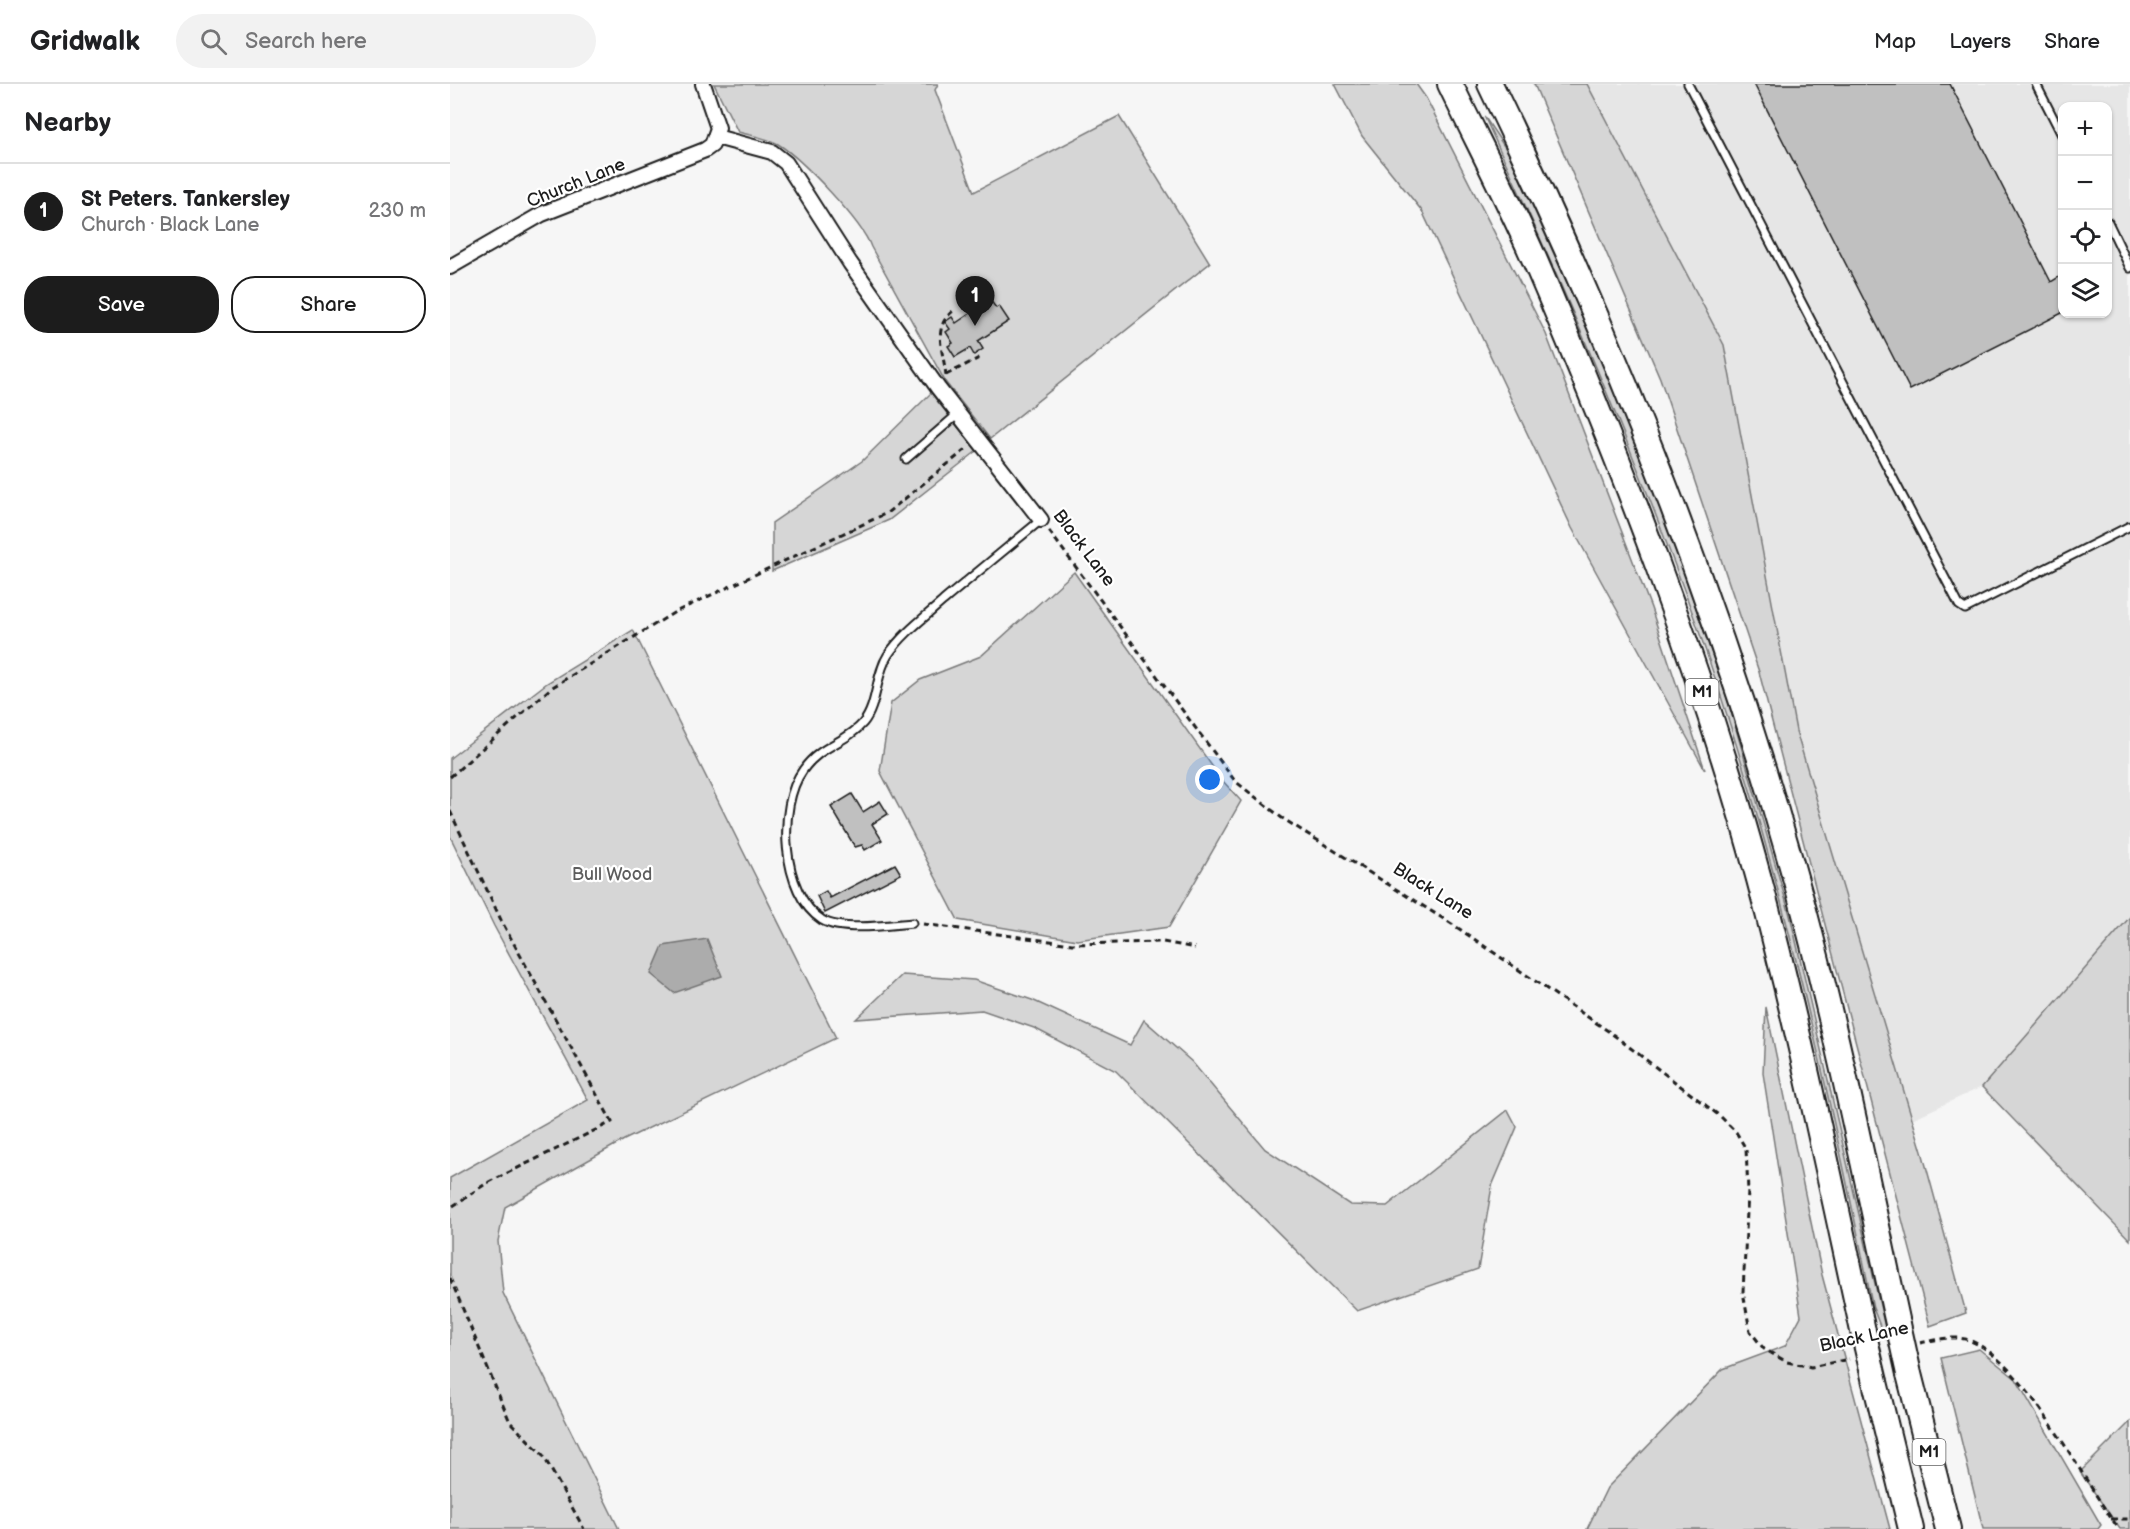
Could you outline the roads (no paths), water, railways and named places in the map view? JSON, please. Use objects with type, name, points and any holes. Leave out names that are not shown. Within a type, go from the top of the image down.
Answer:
[{"type":"highway","name":"M1","points":[[1450,84],[1536,262],[1644,526],[1698,681],[1758,878],[1813,1100],[1863,1331],[1911,1529]]},
{"type":"highway","name":"M1","points":[[1490,84],[1611,345],[1677,511],[1728,653],[1790,857],[1817,964],[1909,1374],[1948,1529]]},
{"type":"street","points":[[702,84],[716,117],[718,128],[716,136]]},
{"type":"street","name":"Church Lane","points":[[450,267],[542,214],[696,155],[711,145],[716,136]]},
{"type":"street","name":"Black Lane","points":[[716,136],[772,152],[786,163],[850,263],[940,380],[958,414],[1041,520]]},
{"type":"lane","points":[[1688,84],[1954,600],[1959,605],[1965,609],[2130,526]]},
{"type":"lane","points":[[2036,84],[2058,127]]},
{"type":"lane","points":[[2112,230],[2130,268]]},
{"type":"lane","points":[[906,459],[958,414]]},
{"type":"lane","points":[[912,924],[836,925],[822,920],[809,907],[794,883],[788,856],[787,817],[793,788],[803,770],[821,750],[842,739],[864,722],[888,656],[907,632],[1041,520]]},
{"type":"place","name":"St Peters. Tankersley","points":[[975,326]]},
{"type":"park label","name":"Bull Wood","points":[[612,874]]}]
